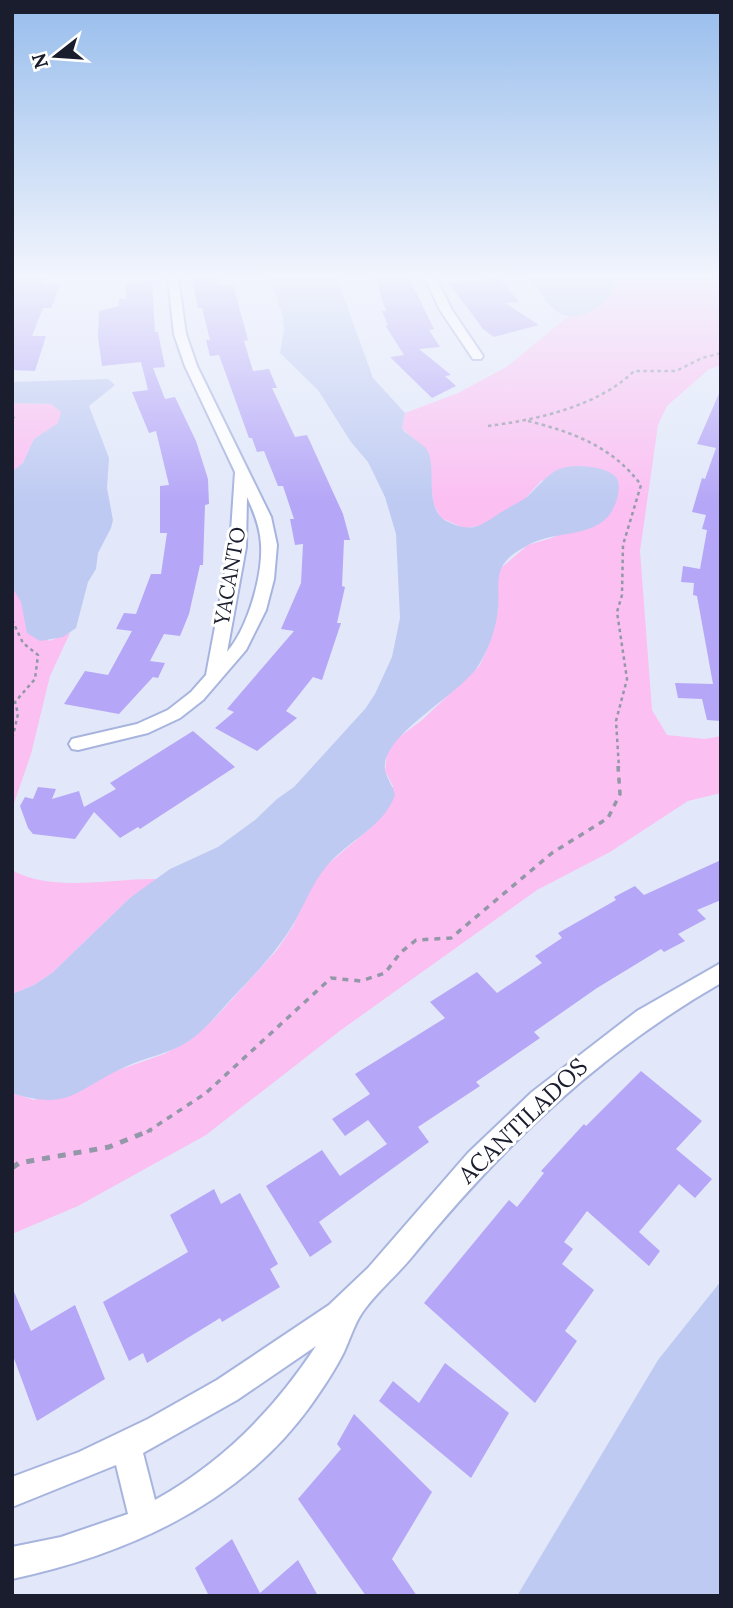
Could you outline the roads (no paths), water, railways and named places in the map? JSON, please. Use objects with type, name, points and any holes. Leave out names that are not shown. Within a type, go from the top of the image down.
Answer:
[{"type":"street","name":"YACANTO","points":[[78,744],[142,729],[186,705],[238,650],[252,626],[267,579],[269,545],[264,517],[241,474],[187,353]]},
{"type":"street","name":"YACANTO","points":[[214,677],[238,547],[241,474]]},
{"type":"street","points":[[233,577],[267,579]]},
{"type":"street","name":"ACANTILADOS","points":[[12,1492],[127,1448],[235,1387],[353,1303],[491,1146],[537,1102],[579,1065],[637,1022],[721,972]]},
{"type":"street","name":"ACANTILADOS","points":[[12,1563],[80,1549],[145,1522],[196,1494],[233,1468],[264,1437],[327,1356],[353,1303]]},
{"type":"street","points":[[127,1448],[145,1522]]},
{"type":"water","points":[[280,353],[364,353],[373,378],[405,413],[402,428],[426,448],[429,454],[432,495],[436,510],[444,520],[461,527],[480,525],[525,498],[554,472],[569,466],[596,468],[613,475],[619,483],[616,502],[611,513],[594,527],[536,541],[506,561],[500,573],[494,629],[480,663],[457,688],[408,729],[387,756],[385,770],[395,795],[389,806],[374,825],[326,867],[277,947],[202,1030],[181,1045],[125,1067],[61,1099],[48,1100],[12,1093],[12,994],[34,985],[52,973],[131,897],[170,869],[218,847],[294,787],[365,709],[392,657],[400,618],[396,534],[385,497],[368,462],[351,442],[318,390]]},
{"type":"water","points":[[108,379],[115,385],[89,406],[109,458],[107,488],[113,520],[111,528],[98,553],[96,569],[88,582],[76,628],[63,637],[40,641],[27,633],[21,602],[12,587],[12,472],[23,463],[34,439],[58,423],[61,412],[51,404],[12,403],[12,382]]},
{"type":"water","points":[[721,1281],[721,1596],[517,1596],[658,1360]]}]
